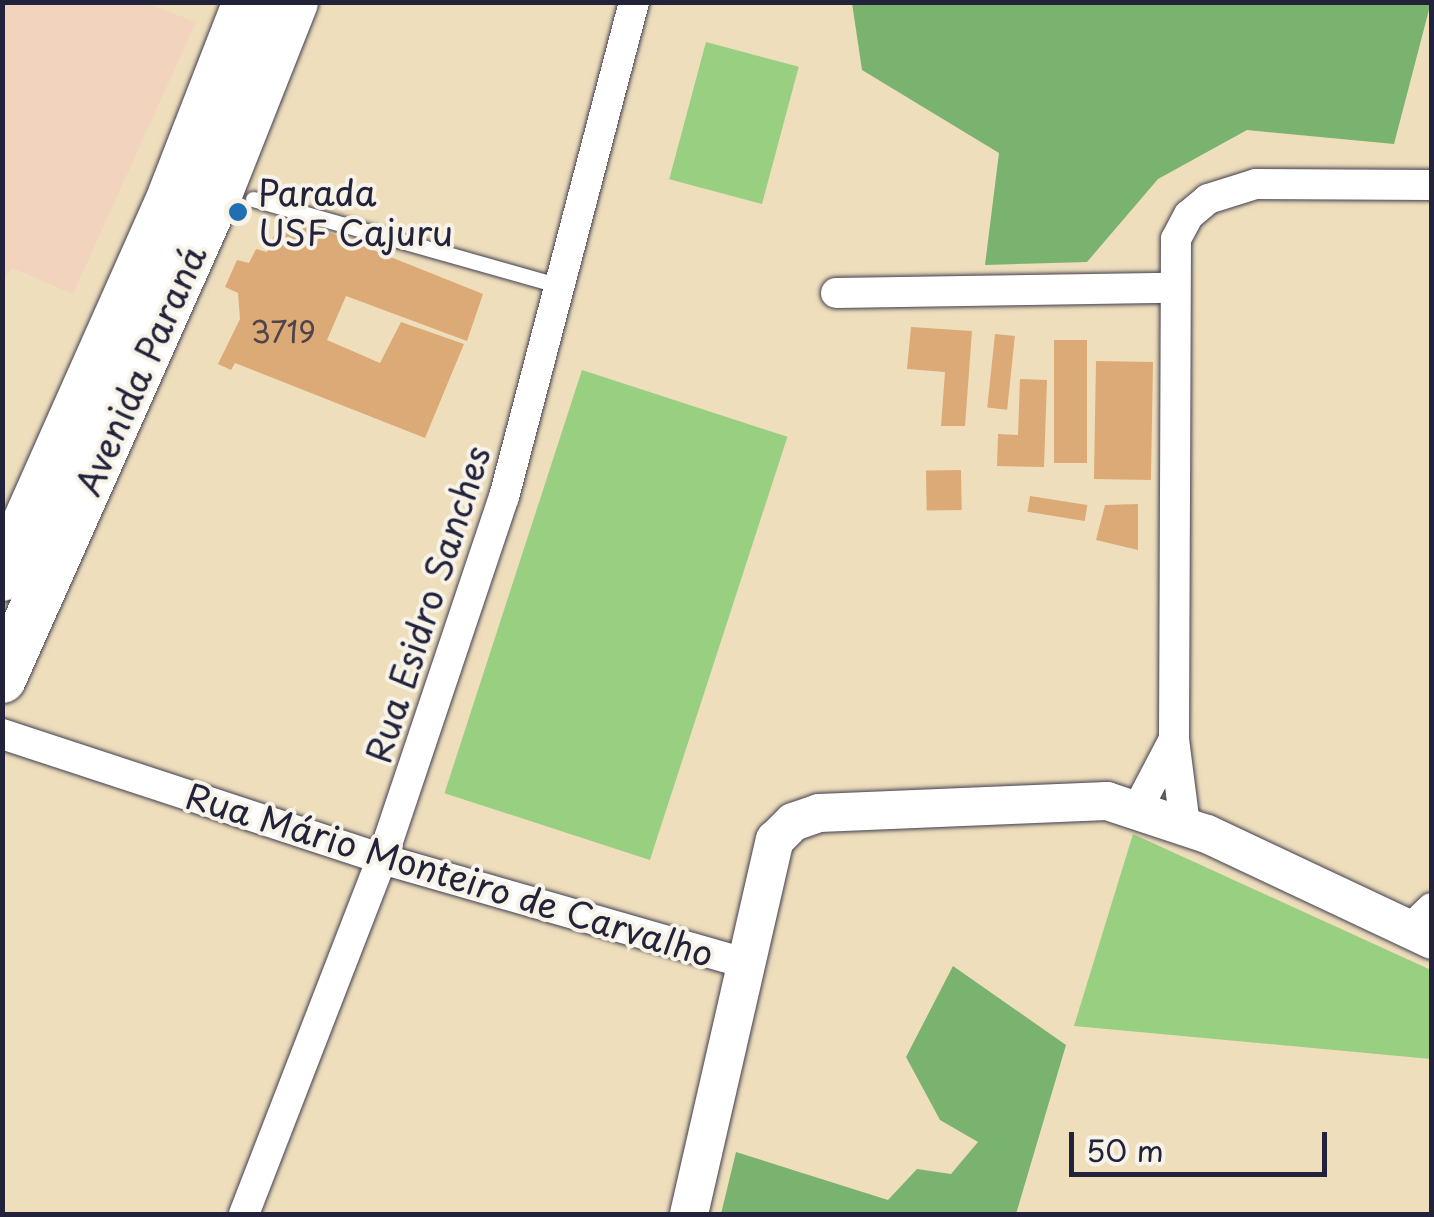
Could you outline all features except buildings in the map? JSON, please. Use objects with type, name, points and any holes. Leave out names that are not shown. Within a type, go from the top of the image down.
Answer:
[{"type":"main road","name":"Avenida Paraná","points":[[2,577],[166,207],[247,2]]},
{"type":"main road","name":"Avenida Paraná","points":[[2,679],[220,189],[294,2]]},
{"type":"street","name":"Rua Esidro Sanches","points":[[244,1214],[382,859],[504,497],[634,2]]},
{"type":"street","points":[[1185,825],[1174,739],[1172,288],[1176,239],[1189,215],[1228,190],[1256,184],[1432,186]]},
{"type":"street","points":[[836,293],[1172,288]]},
{"type":"street","name":"Rua Mário Monteiro de Carvalho","points":[[2,734],[382,859],[744,963],[774,840],[793,822],[820,813],[1078,801],[1138,808],[1424,926]]},
{"type":"street","points":[[1138,808],[1174,739]]},
{"type":"street","points":[[689,1214],[744,963]]},
{"type":"lane","points":[[253,199],[560,286]]},
{"type":"shaded area","points":[[3,2],[145,3],[196,22],[73,294],[12,268],[3,281]]},
{"type":"green space","points":[[1431,2],[1394,144],[1247,130],[1158,179],[1087,262],[985,265],[999,153],[862,70],[852,3]]},
{"type":"green space","points":[[706,42],[799,67],[762,204],[669,179]]},
{"type":"green space","points":[[582,370],[787,437],[650,860],[444,793]]},
{"type":"green space","points":[[1133,834],[1431,970],[1431,1059],[1074,1026]]},
{"type":"green space","points":[[953,966],[1066,1045],[1016,1214],[721,1214],[736,1152],[888,1200],[917,1169],[951,1174],[978,1142],[940,1120],[906,1057]]},
{"type":"place","name":"Parada USF Cajuru","points":[[238,212]]}]
